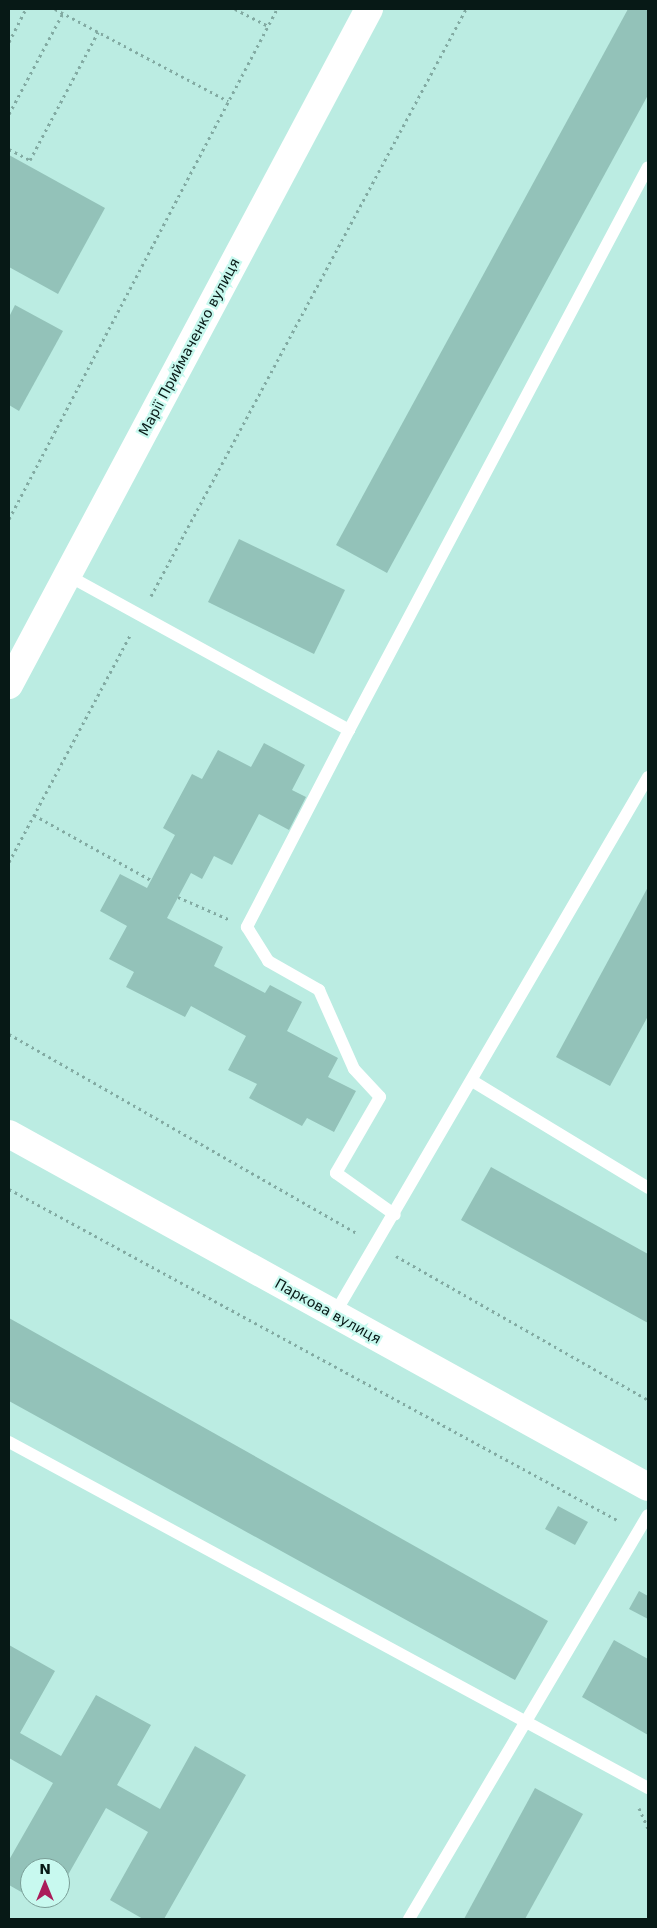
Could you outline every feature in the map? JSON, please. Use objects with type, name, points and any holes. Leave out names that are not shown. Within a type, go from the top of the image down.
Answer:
[{"type":"street","name":"Марії Приймаченко вулиця","points":[[9,685],[369,9]]},
{"type":"street","name":"Паркова вулиця","points":[[9,1134],[648,1487]]},
{"type":"lane","points":[[396,1215],[336,1173],[380,1096],[354,1068],[319,990],[268,961],[247,927],[349,730],[648,167]]},
{"type":"lane","points":[[67,575],[349,730]]},
{"type":"lane","points":[[334,1315],[375,1244],[396,1215],[474,1082],[648,777]]},
{"type":"lane","points":[[474,1082],[648,1188]]},
{"type":"lane","points":[[9,1442],[648,1788]]},
{"type":"lane","points":[[409,1919],[648,1515]]},
{"type":"path","points":[[9,42],[26,9]]},
{"type":"path","points":[[55,9],[229,101]]},
{"type":"path","points":[[235,9],[268,26]]},
{"type":"path","points":[[9,519],[278,9]]},
{"type":"path","points":[[9,862],[466,9]]},
{"type":"path","points":[[9,114],[63,13]]},
{"type":"path","points":[[9,149],[30,160],[98,32]]},
{"type":"path","points":[[34,815],[151,880]]},
{"type":"path","points":[[178,897],[247,927]]},
{"type":"path","points":[[9,1034],[648,1400]]},
{"type":"path","points":[[9,1189],[638,1531]]},
{"type":"building","points":[[628,9],[648,9],[648,95],[387,573],[336,545]]},
{"type":"building","points":[[9,155],[105,208],[58,294],[9,267]]},
{"type":"building","points":[[15,305],[63,331],[19,411],[9,405],[9,317]]},
{"type":"building","points":[[239,539],[345,590],[314,654],[208,602]]},
{"type":"building","points":[[264,743],[305,765],[292,790],[306,797],[289,830],[259,814],[232,865],[214,856],[202,879],[191,873],[167,918],[223,947],[214,966],[265,993],[270,985],[302,1002],[287,1031],[338,1058],[328,1077],[356,1091],[334,1132],[307,1118],[302,1126],[249,1098],[257,1084],[228,1070],[246,1036],[191,1006],[185,1017],[126,987],[134,972],[109,959],[127,926],[100,911],[120,874],[147,888],[175,835],[163,828],[192,774],[202,779],[218,750],[251,767]]},
{"type":"building","points":[[648,887],[648,1016],[610,1086],[556,1057]]},
{"type":"building","points":[[491,1167],[648,1254],[648,1323],[461,1220]]},
{"type":"building","points":[[9,1318],[548,1621],[515,1680],[9,1401]]},
{"type":"building","points":[[558,1506],[588,1522],[575,1545],[545,1529]]},
{"type":"building","points":[[639,1591],[648,1596],[648,1619],[629,1609]]},
{"type":"building","points":[[614,1640],[648,1659],[648,1735],[582,1697]]},
{"type":"building","points":[[9,1645],[55,1671],[20,1733],[61,1756],[96,1695],[151,1725],[117,1785],[160,1809],[195,1746],[246,1775],[164,1919],[143,1919],[110,1900],[148,1832],[106,1808],[70,1871],[70,1858],[20,1858],[20,1891],[9,1885],[9,1860],[53,1783],[9,1758]]},
{"type":"building","points":[[535,1788],[583,1814],[525,1919],[464,1919]]}]
